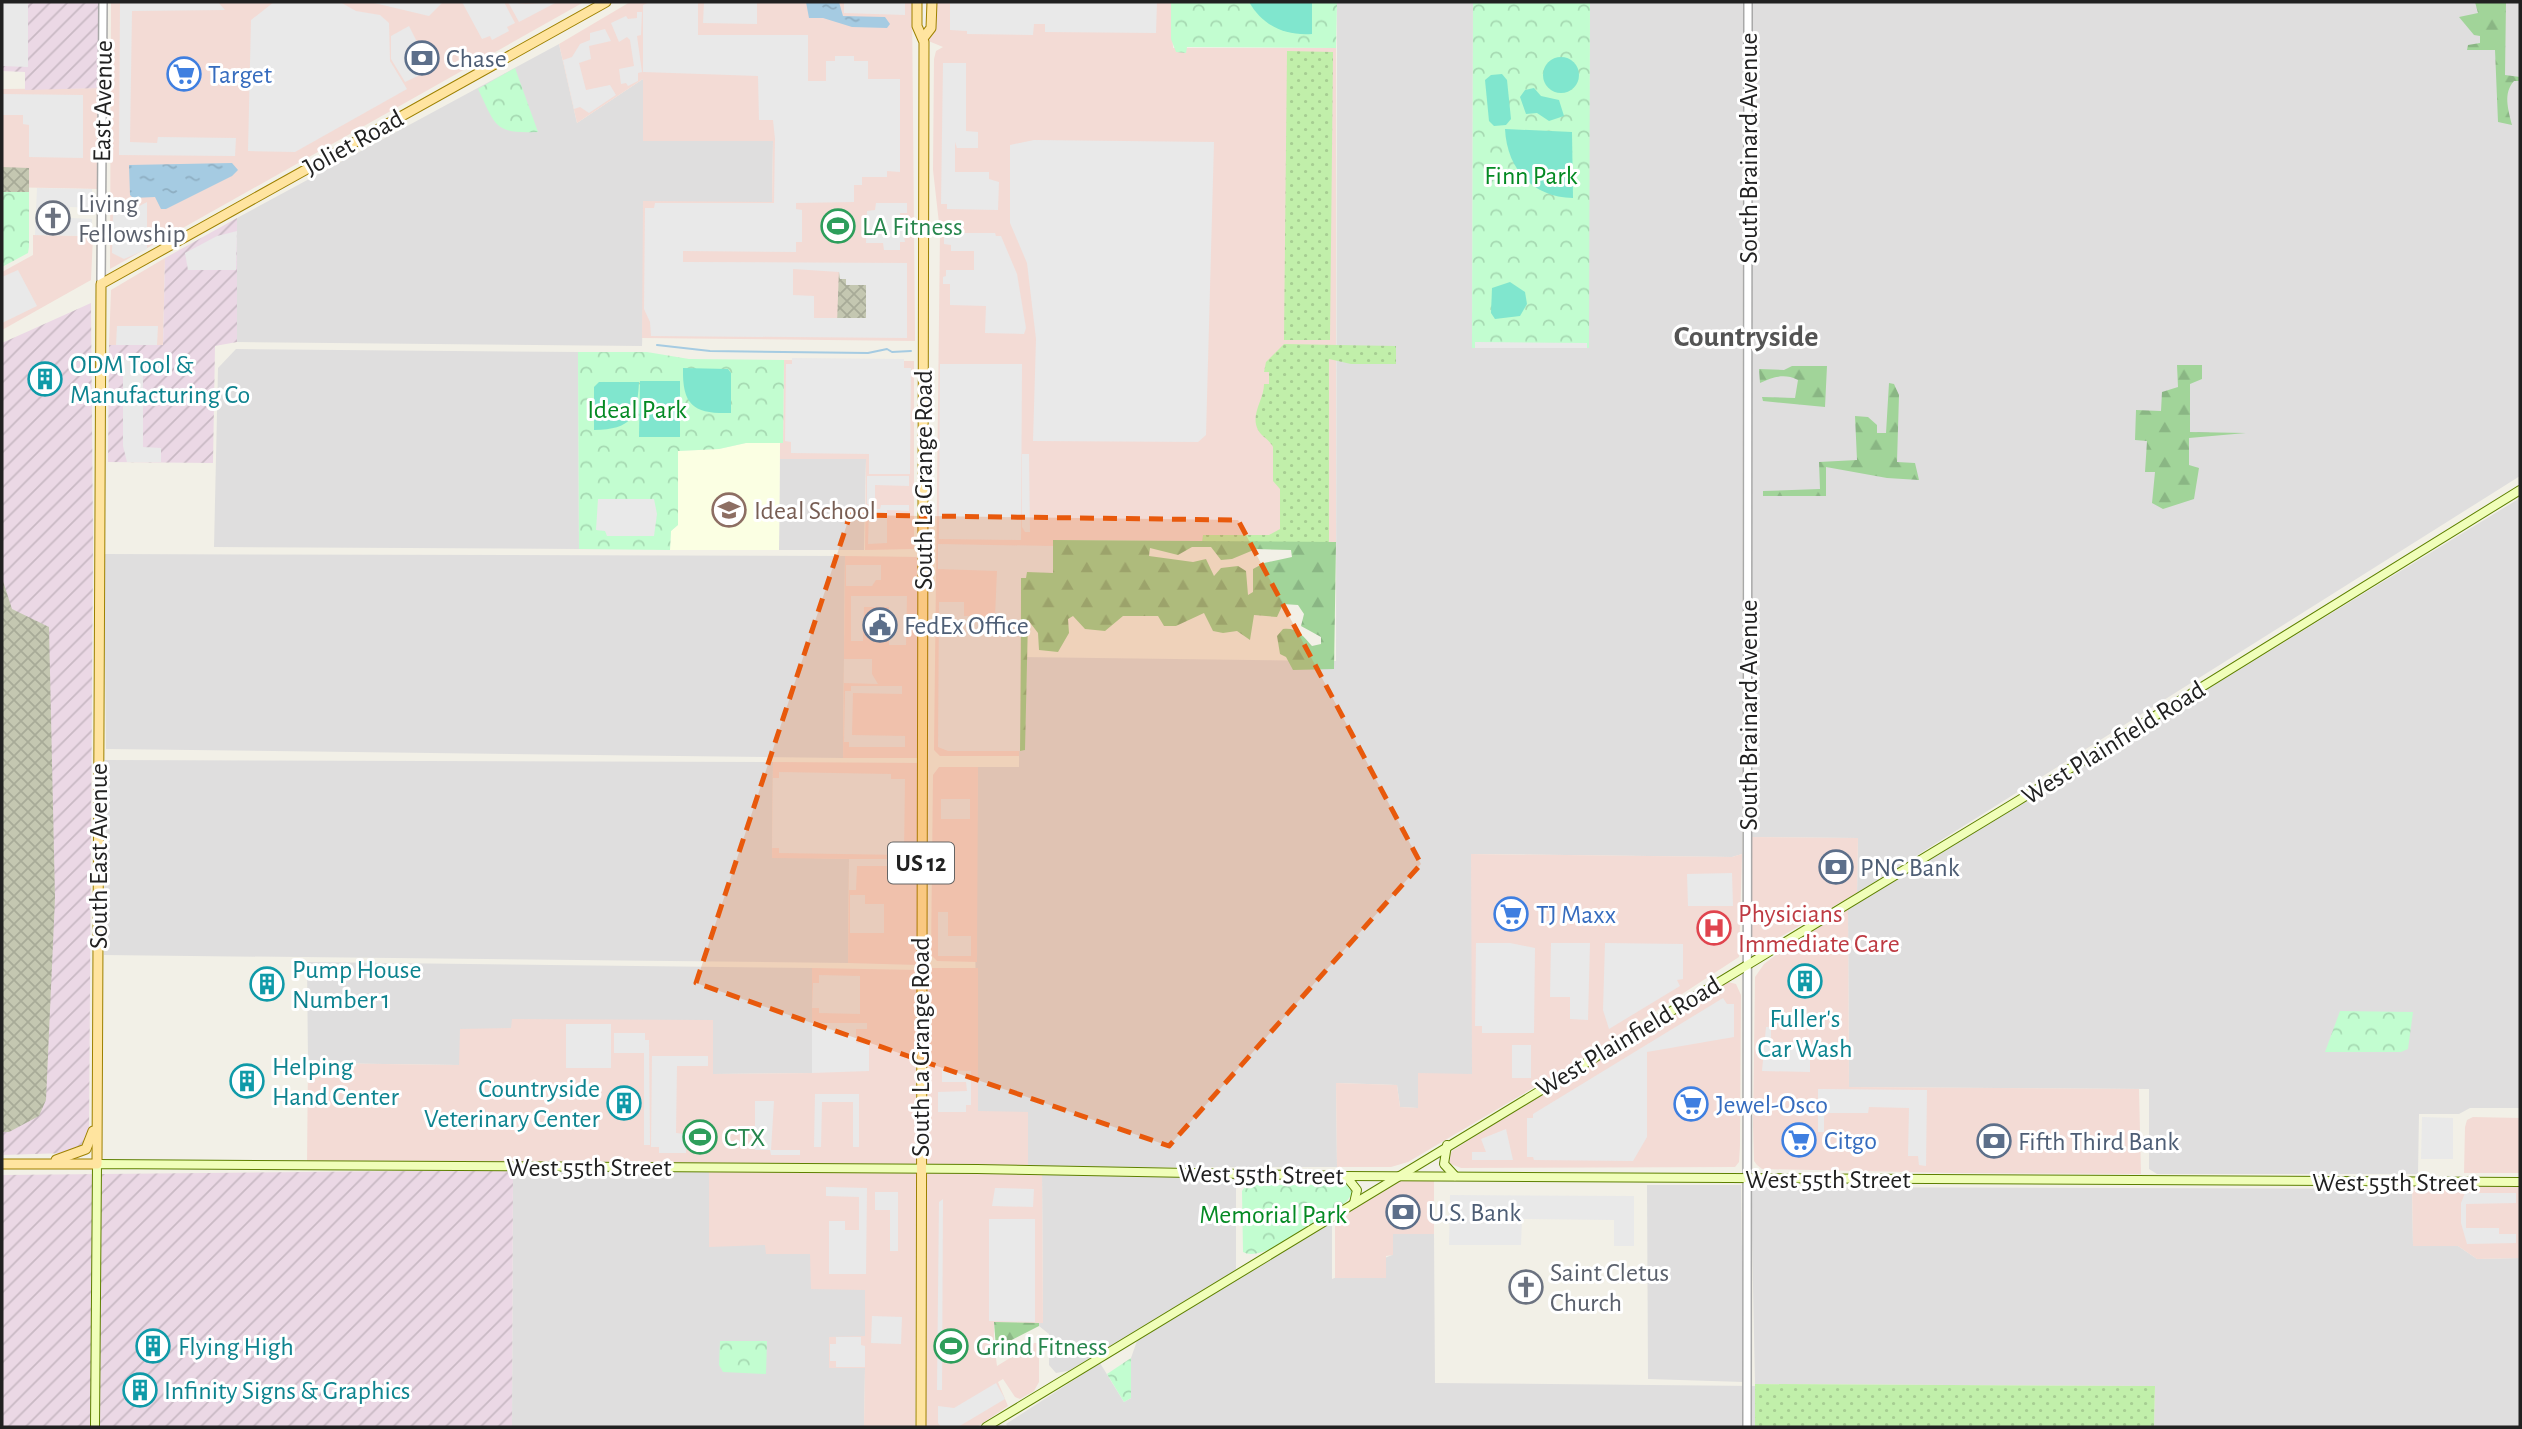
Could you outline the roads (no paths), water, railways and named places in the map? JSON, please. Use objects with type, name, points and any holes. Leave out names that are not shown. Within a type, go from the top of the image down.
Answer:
[{"type":"main road","name":"Joliet Road","points":[[101,284],[606,2]]},
{"type":"main road","name":"South La Grange Road","points":[[917,2],[917,26],[924,37],[921,1427]]},
{"type":"main road","name":"South La Grange Road","points":[[924,37],[932,28],[932,2]]},
{"type":"main road","name":"South East Avenue","points":[[95,1427],[101,284]]},
{"type":"main road","name":"West Plainfield Road","points":[[986,1427],[2016,802],[2520,490]]},
{"type":"main road","points":[[43,1164],[86,1149],[92,1138],[97,1094]]},
{"type":"main road","points":[[1447,1145],[1444,1164],[1455,1177]]},
{"type":"main road","name":"West 55th Street","points":[[2,1164],[920,1169],[1455,1177],[2520,1182]]},
{"type":"main road","points":[[1346,1176],[1357,1190],[1354,1204]]},
{"type":"street","name":"East Avenue","points":[[101,284],[103,2]]},
{"type":"street","name":"South Brainard Avenue","points":[[1747,1427],[1748,2]]},
{"type":"water","points":[[806,2],[839,2],[843,16],[885,17],[890,24],[887,28],[852,27],[823,18],[809,18]]},
{"type":"water","points":[[232,163],[238,170],[232,176],[166,209],[161,209],[155,197],[133,198],[130,195],[129,165]]},
{"type":"waterway","points":[[657,345],[710,351],[911,351]]},
{"type":"place","name":"Chase","points":[[422,58]]},
{"type":"place","name":"Target","points":[[184,74]]},
{"type":"place","name":"Living Fellowship","points":[[53,218]]},
{"type":"place","name":"LA Fitness","points":[[838,226]]},
{"type":"place","name":"ODM Tool & Manufacturing Co","points":[[45,379]]},
{"type":"place","name":"Ideal School","points":[[729,510]]},
{"type":"place","name":"FedEx Office","points":[[880,625]]},
{"type":"place","name":"PNC Bank","points":[[1836,867]]},
{"type":"place","name":"TJ Maxx","points":[[1511,914]]},
{"type":"place","name":"Physicians Immediate Care","points":[[1714,928]]},
{"type":"place","name":"Fuller's Car Wash","points":[[1805,981]]},
{"type":"place","name":"Pump House Number 1","points":[[267,984]]},
{"type":"place","name":"Helping Hand Center","points":[[247,1081]]},
{"type":"place","name":"Countryside Veterinary Center","points":[[624,1103]]},
{"type":"place","name":"Jewel-Osco","points":[[1691,1104]]},
{"type":"place","name":"CTX","points":[[700,1137]]},
{"type":"place","name":"Citgo","points":[[1799,1140]]},
{"type":"place","name":"Fifth Third Bank","points":[[1994,1141]]},
{"type":"place","name":"U.S. Bank","points":[[1403,1212]]},
{"type":"place","name":"Saint Cletus Church","points":[[1526,1287]]},
{"type":"place","name":"Flying High","points":[[153,1346]]},
{"type":"place","name":"Grind Fitness","points":[[951,1346]]},
{"type":"place","name":"Infinity Signs & Graphics","points":[[140,1390]]},
{"type":"district","name":"Countryside","points":[[1746,336]]},
{"type":"park label","name":"Finn Park","points":[[1531,175]]},
{"type":"park label","name":"Ideal Park","points":[[637,409]]},
{"type":"park label","name":"Memorial Park","points":[[1273,1214]]}]
